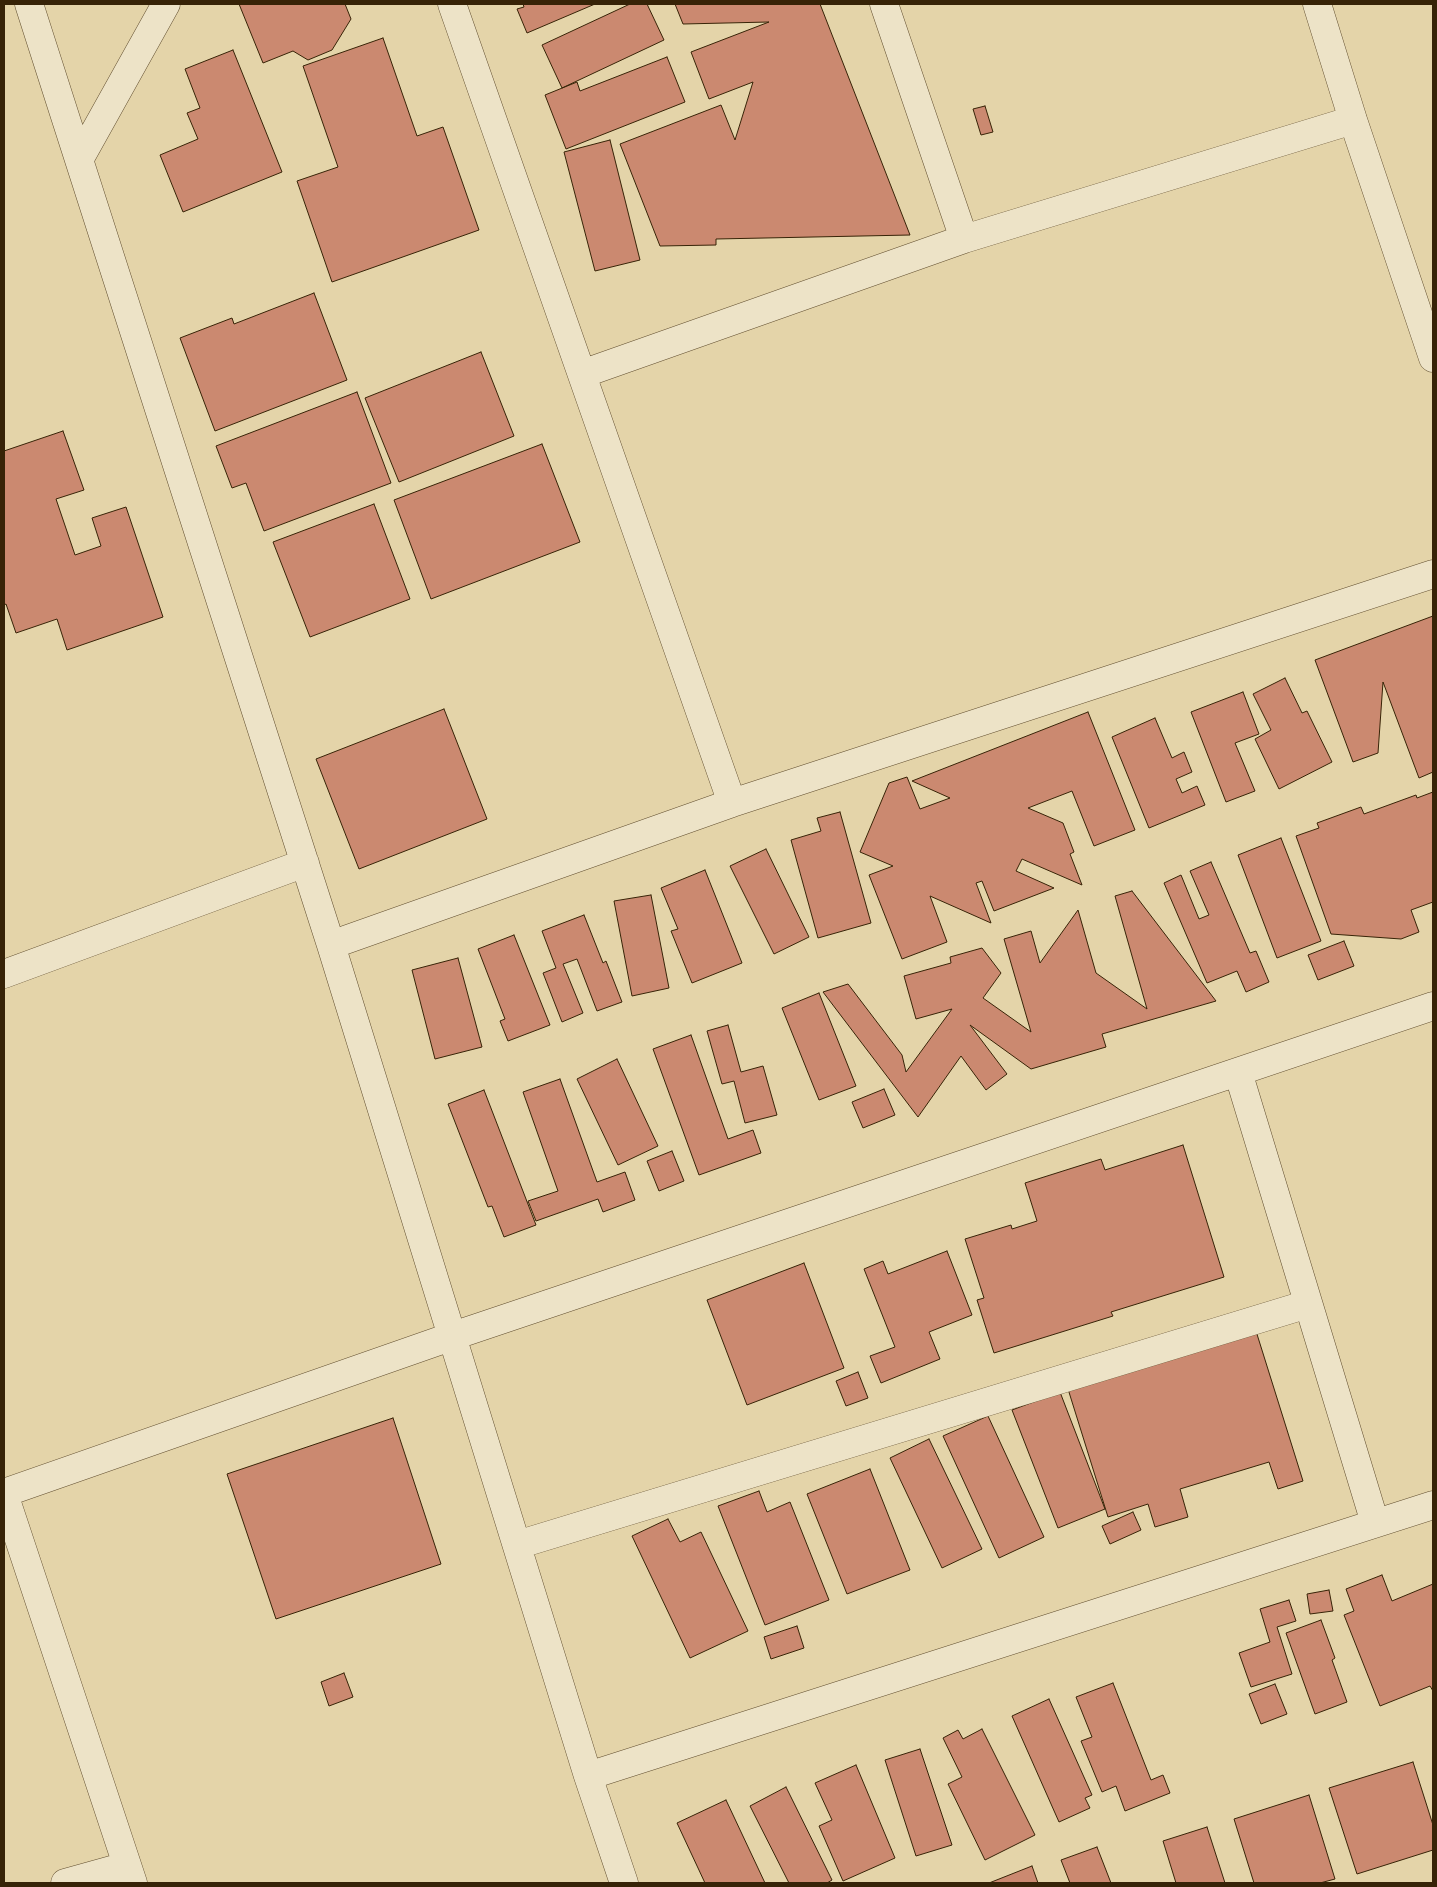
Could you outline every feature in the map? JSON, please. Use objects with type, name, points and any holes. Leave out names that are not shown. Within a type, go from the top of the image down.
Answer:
[{"type":"street","points":[[29,4],[331,945],[588,1776],[624,1883]]},
{"type":"street","points":[[79,160],[166,4]]},
{"type":"street","points":[[452,4],[732,803]]},
{"type":"street","points":[[884,4],[964,239]]},
{"type":"street","points":[[1317,4],[1353,120],[1433,358]]},
{"type":"street","points":[[582,374],[964,239],[1353,120]]},
{"type":"street","points":[[331,945],[732,803],[1433,574]]},
{"type":"street","points":[[4,974],[304,863]]},
{"type":"street","points":[[65,1883],[129,1874],[4,1493],[452,1336],[1433,1006]]},
{"type":"street","points":[[1238,1072],[1375,1523]]},
{"type":"street","points":[[517,1545],[1308,1304]]},
{"type":"street","points":[[588,1776],[1433,1504]]},
{"type":"building","points":[[239,4],[345,4],[351,19],[332,50],[308,60],[293,51],[263,63]]},
{"type":"building","points":[[523,4],[595,4],[527,33],[517,9],[524,7]]},
{"type":"building","points":[[630,4],[647,4],[664,40],[562,88],[542,45]]},
{"type":"building","points":[[675,4],[820,4],[910,235],[716,239],[716,245],[660,246],[620,144],[721,105],[735,140],[753,82],[709,99],[691,52],[769,22],[683,24]]},
{"type":"building","points":[[383,38],[417,136],[443,127],[479,230],[332,282],[297,181],[338,167],[303,66]]},
{"type":"building","points":[[233,50],[282,172],[183,212],[160,155],[198,139],[187,113],[200,108],[185,69]]},
{"type":"building","points":[[667,57],[685,102],[566,149],[545,95],[577,82],[580,91]]},
{"type":"building","points":[[985,106],[993,132],[981,135],[973,109]]},
{"type":"building","points":[[610,140],[640,260],[595,271],[564,152]]},
{"type":"building","points":[[314,293],[347,380],[215,431],[180,338],[232,318],[234,324]]},
{"type":"building","points":[[481,352],[514,436],[399,482],[365,398]]},
{"type":"building","points":[[357,392],[391,483],[264,531],[246,483],[232,488],[216,446]]},
{"type":"building","points":[[63,431],[84,490],[56,499],[75,555],[101,546],[92,518],[126,507],[163,617],[67,650],[57,619],[16,633],[6,604],[4,605],[4,451]]},
{"type":"building","points":[[542,444],[580,542],[431,599],[394,500]]},
{"type":"building","points":[[374,504],[410,599],[310,637],[273,542]]},
{"type":"building","points":[[1433,616],[1433,772],[1419,778],[1383,682],[1378,753],[1353,762],[1315,660]]},
{"type":"building","points":[[1285,678],[1302,713],[1307,711],[1332,762],[1279,789],[1255,739],[1271,730],[1253,694]]},
{"type":"building","points":[[1243,692],[1259,734],[1235,743],[1255,791],[1226,802],[1191,712]]},
{"type":"building","points":[[444,709],[487,819],[359,869],[316,759]]},
{"type":"building","points":[[1088,712],[1135,830],[1094,846],[1072,791],[1028,808],[1063,823],[1074,852],[1070,854],[1082,885],[1022,859],[1016,871],[1054,888],[994,911],[982,881],[976,883],[991,923],[930,896],[947,942],[902,959],[869,875],[893,866],[860,852],[889,783],[907,777],[920,809],[950,798],[912,781]]},
{"type":"building","points":[[1155,718],[1172,758],[1184,752],[1192,772],[1176,779],[1182,793],[1197,786],[1205,805],[1149,828],[1112,737]]},
{"type":"building","points":[[1433,792],[1433,902],[1411,910],[1419,932],[1401,939],[1331,934],[1296,836],[1319,828],[1317,823],[1361,807],[1364,814],[1416,795],[1417,798]]},
{"type":"building","points":[[840,812],[871,923],[818,938],[791,840],[821,831],[817,818]]},
{"type":"building","points":[[1281,838],[1321,941],[1277,958],[1238,855]]},
{"type":"building","points":[[766,849],[809,937],[774,954],[730,866]]},
{"type":"building","points":[[1211,862],[1250,953],[1256,951],[1269,982],[1246,992],[1237,971],[1207,983],[1164,883],[1181,875],[1199,919],[1209,915],[1190,871]]},
{"type":"building","points":[[705,870],[742,963],[692,983],[671,931],[678,929],[661,888]]},
{"type":"building","points":[[1132,891],[1216,1001],[1102,1034],[1106,1047],[1031,1069],[970,1025],[1007,1074],[986,1090],[961,1056],[918,1117],[823,992],[848,984],[902,1055],[906,1072],[952,1009],[916,1019],[904,976],[951,963],[950,957],[982,948],[1001,973],[983,998],[1031,1032],[1004,939],[1031,931],[1040,963],[1078,910],[1096,973],[1147,1009],[1115,896]]},
{"type":"building","points":[[651,895],[669,988],[632,996],[614,901]]},
{"type":"building","points":[[584,915],[603,963],[606,961],[622,1002],[597,1011],[577,959],[563,964],[583,1013],[562,1022],[543,973],[556,968],[542,931]]},
{"type":"building","points":[[514,935],[550,1025],[508,1041],[500,1021],[505,1019],[478,949]]},
{"type":"building","points":[[1344,941],[1354,966],[1318,980],[1308,955]]},
{"type":"building","points":[[458,958],[482,1047],[435,1059],[412,970]]},
{"type":"building","points":[[819,993],[856,1086],[819,1100],[782,1008]]},
{"type":"building","points":[[728,1025],[741,1072],[763,1066],[777,1115],[745,1123],[734,1081],[722,1084],[707,1031]]},
{"type":"building","points":[[691,1035],[728,1139],[753,1130],[761,1153],[699,1175],[653,1049]]},
{"type":"building","points":[[617,1059],[658,1146],[618,1165],[577,1079]]},
{"type":"building","points":[[560,1079],[597,1182],[625,1172],[635,1200],[603,1212],[598,1199],[536,1221],[528,1201],[558,1191],[523,1092]]},
{"type":"building","points":[[884,1089],[895,1115],[863,1128],[852,1102]]},
{"type":"building","points":[[484,1090],[536,1225],[504,1237],[492,1206],[488,1207],[448,1104]]},
{"type":"building","points":[[1183,1145],[1224,1277],[1111,1312],[1113,1316],[994,1353],[977,1300],[984,1298],[965,1239],[1011,1225],[1012,1229],[1037,1221],[1025,1183],[1101,1159],[1105,1170]]},
{"type":"building","points":[[672,1151],[684,1181],[659,1191],[647,1161]]},
{"type":"building","points":[[947,1251],[972,1315],[929,1332],[940,1359],[881,1383],[870,1356],[895,1347],[864,1269],[883,1261],[888,1274]]},
{"type":"building","points":[[804,1263],[844,1368],[747,1405],[707,1300]]},
{"type":"building","points":[[1256,1331],[1303,1481],[1278,1489],[1269,1462],[1180,1489],[1188,1517],[1155,1527],[1148,1504],[1108,1517],[1068,1389]]},
{"type":"building","points":[[858,1372],[868,1398],[846,1406],[836,1381]]},
{"type":"building","points":[[1060,1392],[1105,1509],[1058,1528],[1012,1410]]},
{"type":"building","points":[[988,1416],[1044,1537],[999,1558],[943,1436]]},
{"type":"building","points":[[393,1418],[441,1564],[276,1619],[227,1474]]},
{"type":"building","points":[[929,1439],[982,1549],[942,1568],[890,1458]]},
{"type":"building","points":[[870,1469],[910,1570],[847,1594],[807,1494]]},
{"type":"building","points":[[759,1491],[767,1512],[790,1502],[829,1600],[765,1625],[718,1506]]},
{"type":"building","points":[[1133,1512],[1141,1530],[1110,1544],[1102,1526]]},
{"type":"building","points":[[668,1519],[680,1542],[701,1532],[748,1631],[690,1658],[632,1536]]},
{"type":"building","points":[[1382,1575],[1392,1601],[1433,1584],[1433,1691],[1430,1686],[1380,1706],[1344,1615],[1354,1611],[1346,1589]]},
{"type":"building","points":[[1329,1590],[1333,1611],[1310,1614],[1307,1594]]},
{"type":"building","points":[[1289,1600],[1296,1621],[1277,1627],[1292,1674],[1251,1687],[1239,1653],[1270,1642],[1260,1609]]},
{"type":"building","points":[[1321,1620],[1335,1658],[1332,1660],[1347,1702],[1315,1714],[1286,1633]]},
{"type":"building","points":[[797,1626],[804,1648],[771,1659],[764,1637]]},
{"type":"building","points":[[344,1673],[353,1697],[329,1706],[321,1682]]},
{"type":"building","points":[[1113,1683],[1151,1780],[1163,1775],[1170,1793],[1125,1811],[1116,1786],[1102,1792],[1081,1741],[1092,1737],[1076,1697]]},
{"type":"building","points":[[1275,1684],[1287,1714],[1261,1724],[1249,1694]]},
{"type":"building","points":[[1049,1699],[1092,1795],[1085,1798],[1090,1808],[1059,1822],[1012,1716]]},
{"type":"building","points":[[982,1729],[1035,1835],[985,1860],[948,1784],[962,1777],[943,1738],[958,1730],[963,1739]]},
{"type":"building","points":[[920,1749],[952,1845],[916,1856],[885,1760]]},
{"type":"building","points":[[1413,1762],[1433,1825],[1433,1850],[1357,1874],[1329,1788]]},
{"type":"building","points":[[856,1765],[895,1858],[843,1881],[819,1826],[832,1820],[815,1783]]},
{"type":"building","points":[[786,1787],[832,1880],[827,1883],[789,1883],[750,1806]]},
{"type":"building","points":[[1309,1795],[1335,1879],[1320,1883],[1254,1883],[1234,1819]]},
{"type":"building","points":[[726,1800],[765,1883],[705,1883],[677,1823]]},
{"type":"building","points":[[1207,1827],[1225,1883],[1176,1883],[1163,1841]]},
{"type":"building","points":[[1097,1847],[1111,1883],[1070,1883],[1061,1860]]},
{"type":"building","points":[[1032,1866],[1038,1883],[989,1883]]}]
